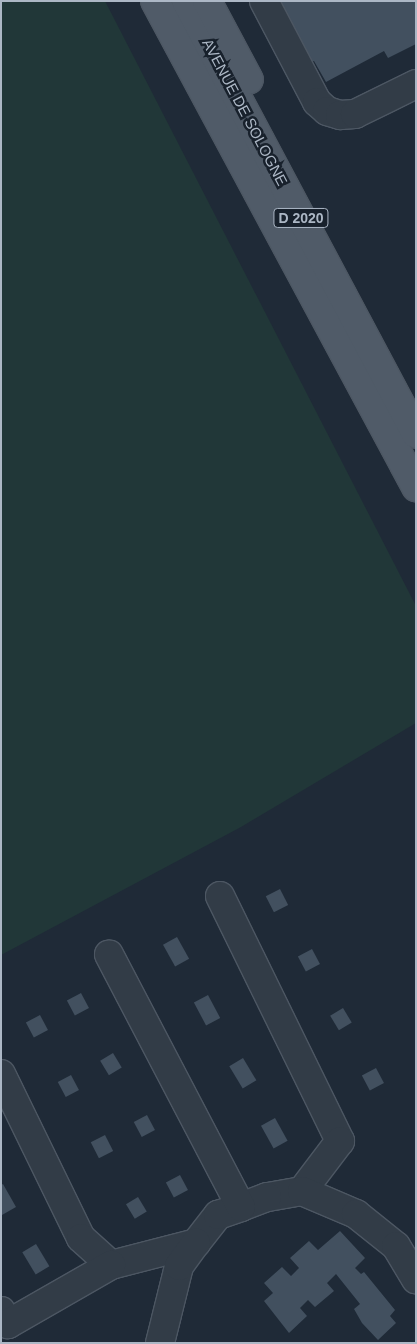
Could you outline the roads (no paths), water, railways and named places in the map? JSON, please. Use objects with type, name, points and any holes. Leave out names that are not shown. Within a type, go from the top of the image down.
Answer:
[{"type":"main road","name":"D 2020","points":[[155,1],[416,487]]},
{"type":"main road","name":"AVENUE DE SOLOGNE","points":[[186,1],[416,434]]},
{"type":"main road","points":[[207,1],[416,400]]},
{"type":"lane","points":[[264,1],[317,102],[327,111],[340,116],[355,114],[416,84]]},
{"type":"lane","points":[[220,896],[340,1142],[302,1191]]},
{"type":"lane","points":[[109,954],[241,1207]]},
{"type":"lane","points":[[1,1074],[81,1238],[112,1265]]},
{"type":"lane","points":[[160,1343],[179,1266],[196,1242],[218,1215],[267,1197],[302,1191],[356,1214],[396,1246],[416,1279]]},
{"type":"lane","points":[[1,1311],[8,1324],[112,1265],[196,1242]]}]
